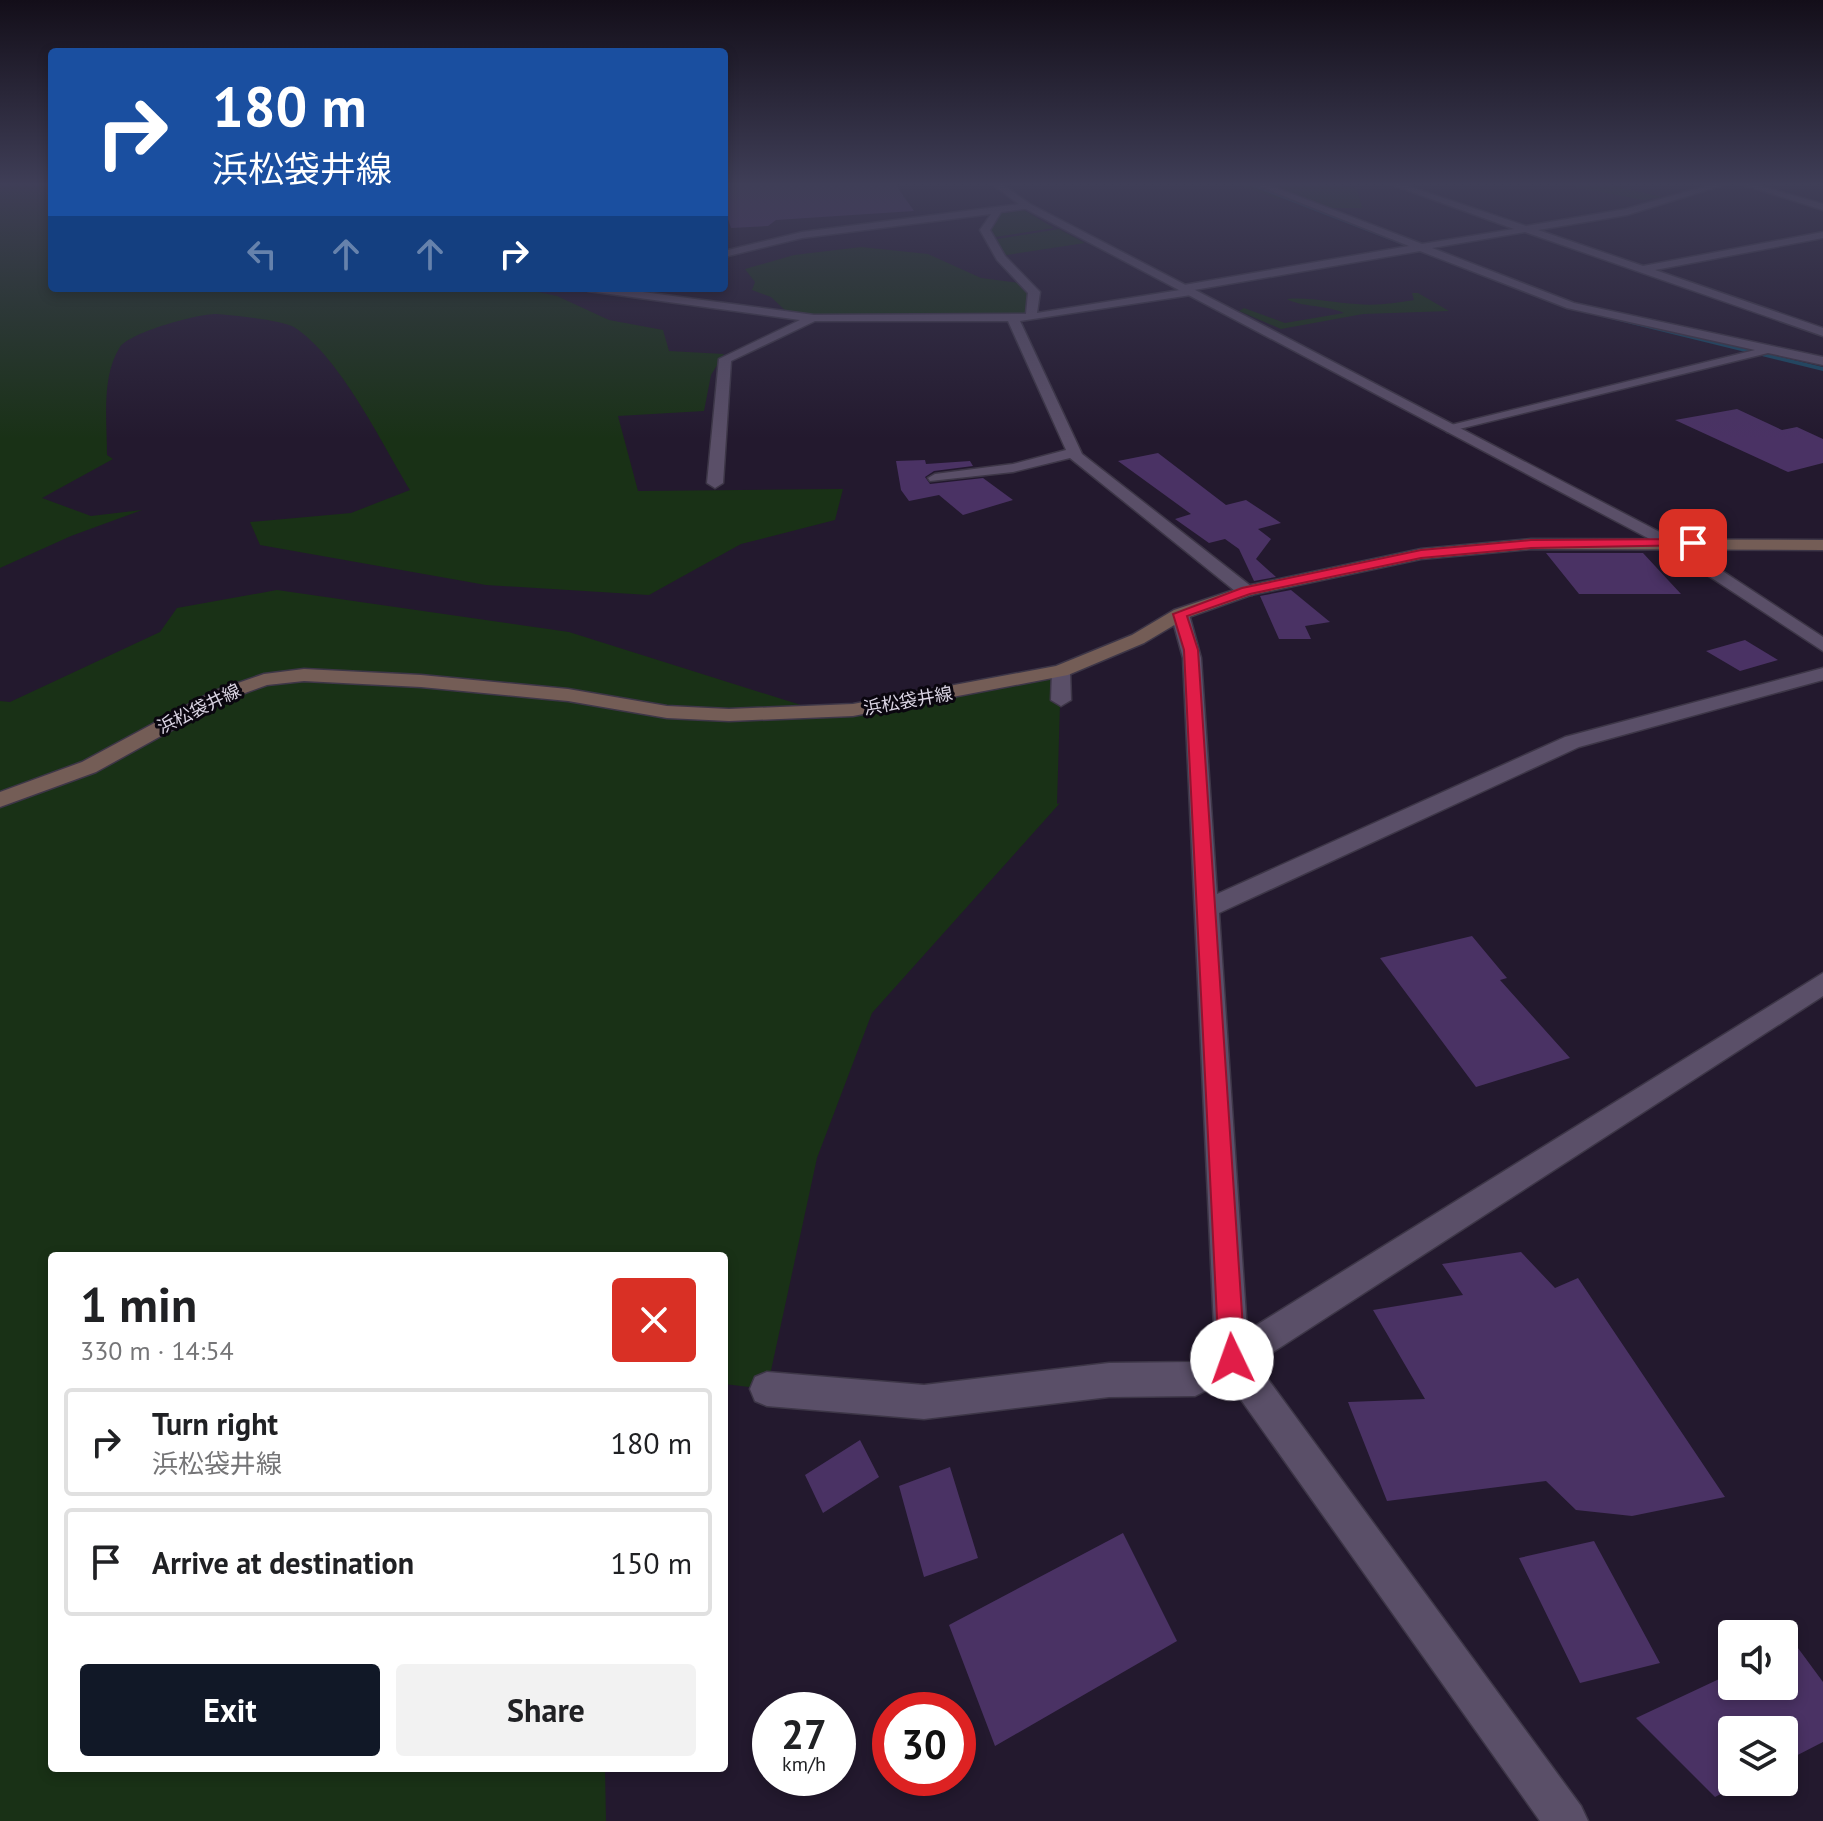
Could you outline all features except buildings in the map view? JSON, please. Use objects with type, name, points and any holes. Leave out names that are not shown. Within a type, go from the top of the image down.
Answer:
[{"type":"main road","name":"浜松袋井線","points":[[0,800],[89,767],[219,696],[264,680],[328,675],[435,682],[568,695],[667,712],[729,715],[853,710],[1061,671],[1138,639],[1180,614],[1246,591],[1421,554],[1478,547],[1669,543],[1823,545]]},
{"type":"street","points":[[1012,269],[1034,292],[1031,317]]},
{"type":"street","points":[[1147,269],[1669,543],[1823,645]]},
{"type":"street","points":[[618,292],[814,318],[1013,318],[1303,269]]},
{"type":"street","points":[[1473,269],[1571,306],[1823,361]]},
{"type":"street","points":[[1639,269],[1823,332]]},
{"type":"street","points":[[1642,270],[1647,269]]},
{"type":"street","points":[[715,483],[725,359],[814,318]]},
{"type":"street","points":[[1013,318],[1074,452],[1246,591]]},
{"type":"street","points":[[1452,429],[1771,350],[1823,340]]},
{"type":"street","points":[[935,478],[1013,468],[1074,452]]},
{"type":"street","points":[[1180,614],[1191,650],[1232,1359],[1566,1821]]},
{"type":"street","points":[[1061,671],[1061,700]]},
{"type":"street","points":[[1206,909],[1572,742],[1823,674]]},
{"type":"street","points":[[767,1389],[924,1402],[1109,1380],[1195,1379],[1232,1359],[1823,983]]},
{"type":"green space","points":[[0,269],[48,269],[48,292],[538,292],[557,296],[609,320],[663,330],[669,351],[724,354],[711,375],[704,411],[618,416],[638,491],[843,489],[835,520],[741,544],[649,595],[486,585],[260,545],[250,522],[351,513],[410,490],[343,379],[311,341],[288,324],[216,314],[165,325],[137,336],[120,347],[110,371],[106,400],[107,455],[113,459],[42,498],[91,516],[142,510],[71,536],[0,568]]},
{"type":"green space","points":[[745,269],[961,269],[981,278],[1028,284],[1031,317],[814,318],[789,314],[771,297],[752,290],[755,282]]},
{"type":"green space","points":[[1412,293],[1418,293],[1449,311],[1363,314],[1281,329],[1239,311],[1244,308],[1285,323],[1344,313],[1287,299],[1378,304],[1414,300]]},
{"type":"green space","points":[[277,590],[569,632],[823,712],[1061,671],[1057,804],[1060,803],[872,1013],[817,1158],[767,1389],[728,1384],[728,1252],[48,1252],[48,1772],[605,1772],[606,1821],[0,1821],[0,701],[10,702],[160,632],[177,608]]},
{"type":"waterway","points":[[1468,269],[1564,306],[1823,369]]},
{"type":"route","points":[[1232,1359],[1191,650],[1180,614],[1246,591],[1421,554],[1531,544],[1693,543]]}]
